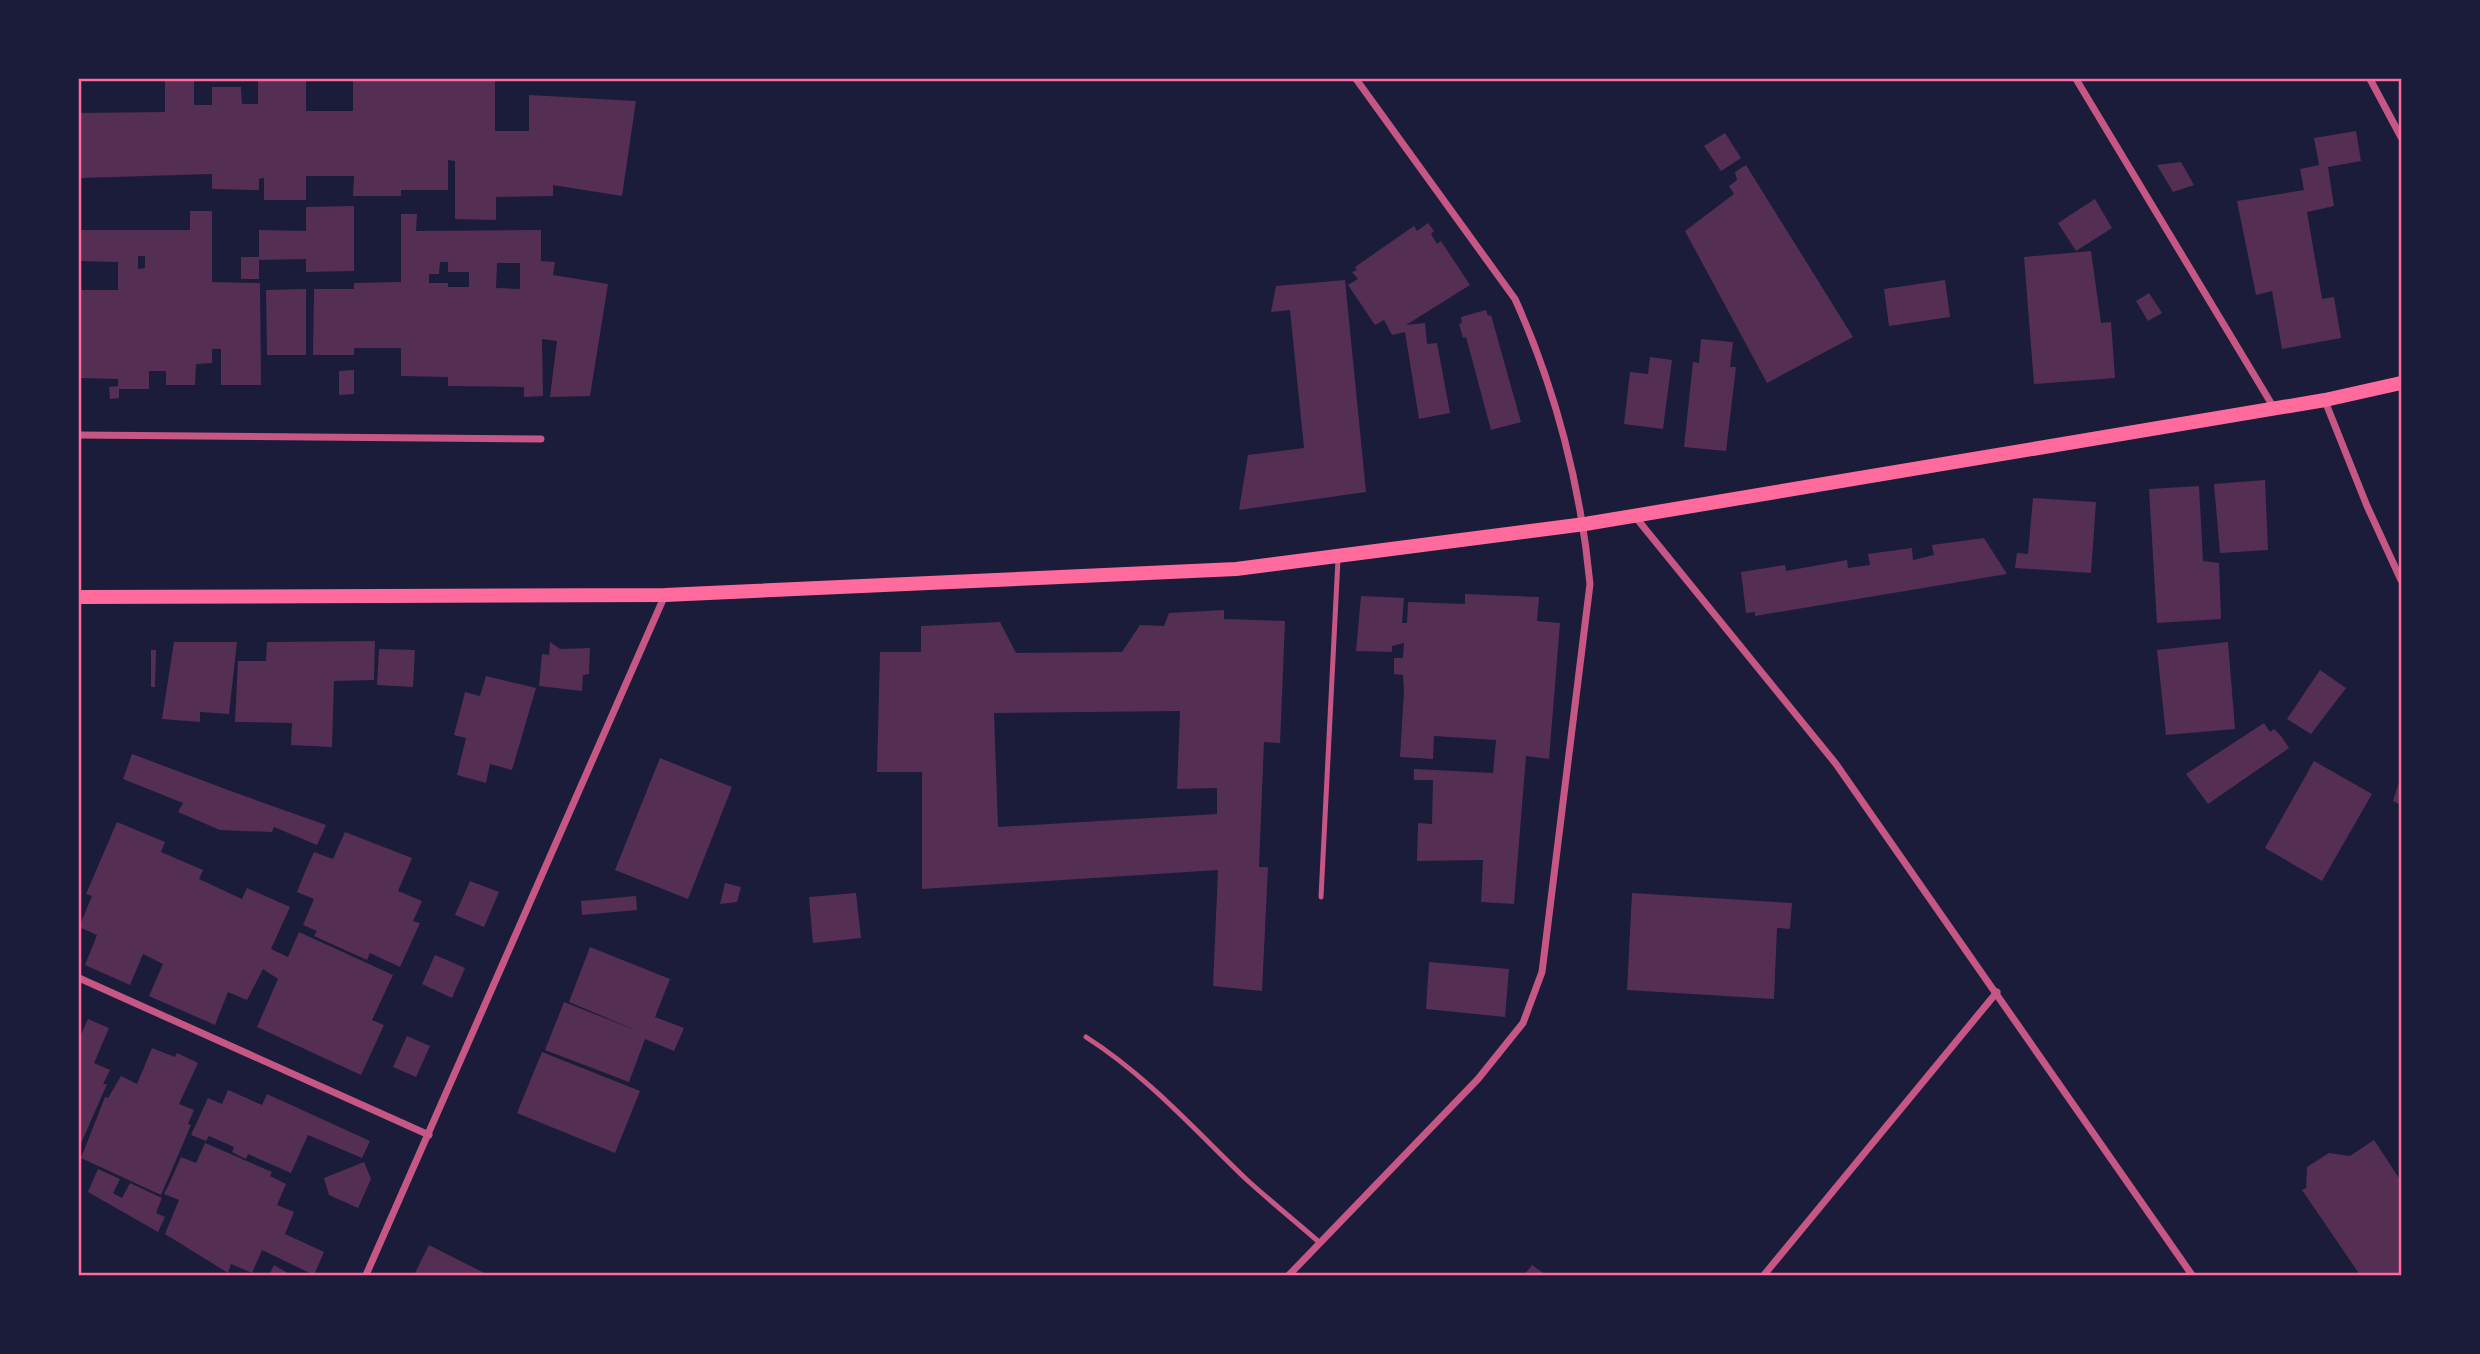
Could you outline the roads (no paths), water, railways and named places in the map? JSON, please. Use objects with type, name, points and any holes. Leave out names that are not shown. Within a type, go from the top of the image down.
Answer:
[{"type":"main road","points":[[79,597],[665,595],[1236,569],[1585,524],[2325,400],[2401,383]]},
{"type":"street","points":[[1289,1275],[1478,1079],[1523,1023],[1542,972],[1585,648],[1590,584],[1585,524],[1548,389],[1530,333],[1515,299],[1356,79]]},
{"type":"street","points":[[2076,79],[2274,408]]},
{"type":"street","points":[[2370,79],[2401,137]]},
{"type":"street","points":[[2325,400],[2367,506],[2401,580]]},
{"type":"street","points":[[79,435],[541,439]]},
{"type":"street","points":[[1633,514],[1836,764],[2192,1275]]},
{"type":"street","points":[[366,1275],[665,595]]},
{"type":"street","points":[[79,978],[429,1135]]},
{"type":"street","points":[[1764,1275],[1997,992]]},
{"type":"lane","points":[[1321,897],[1338,556]]},
{"type":"lane","points":[[1086,1037],[1115,1056],[1172,1105],[1248,1180],[1319,1242]]}]
